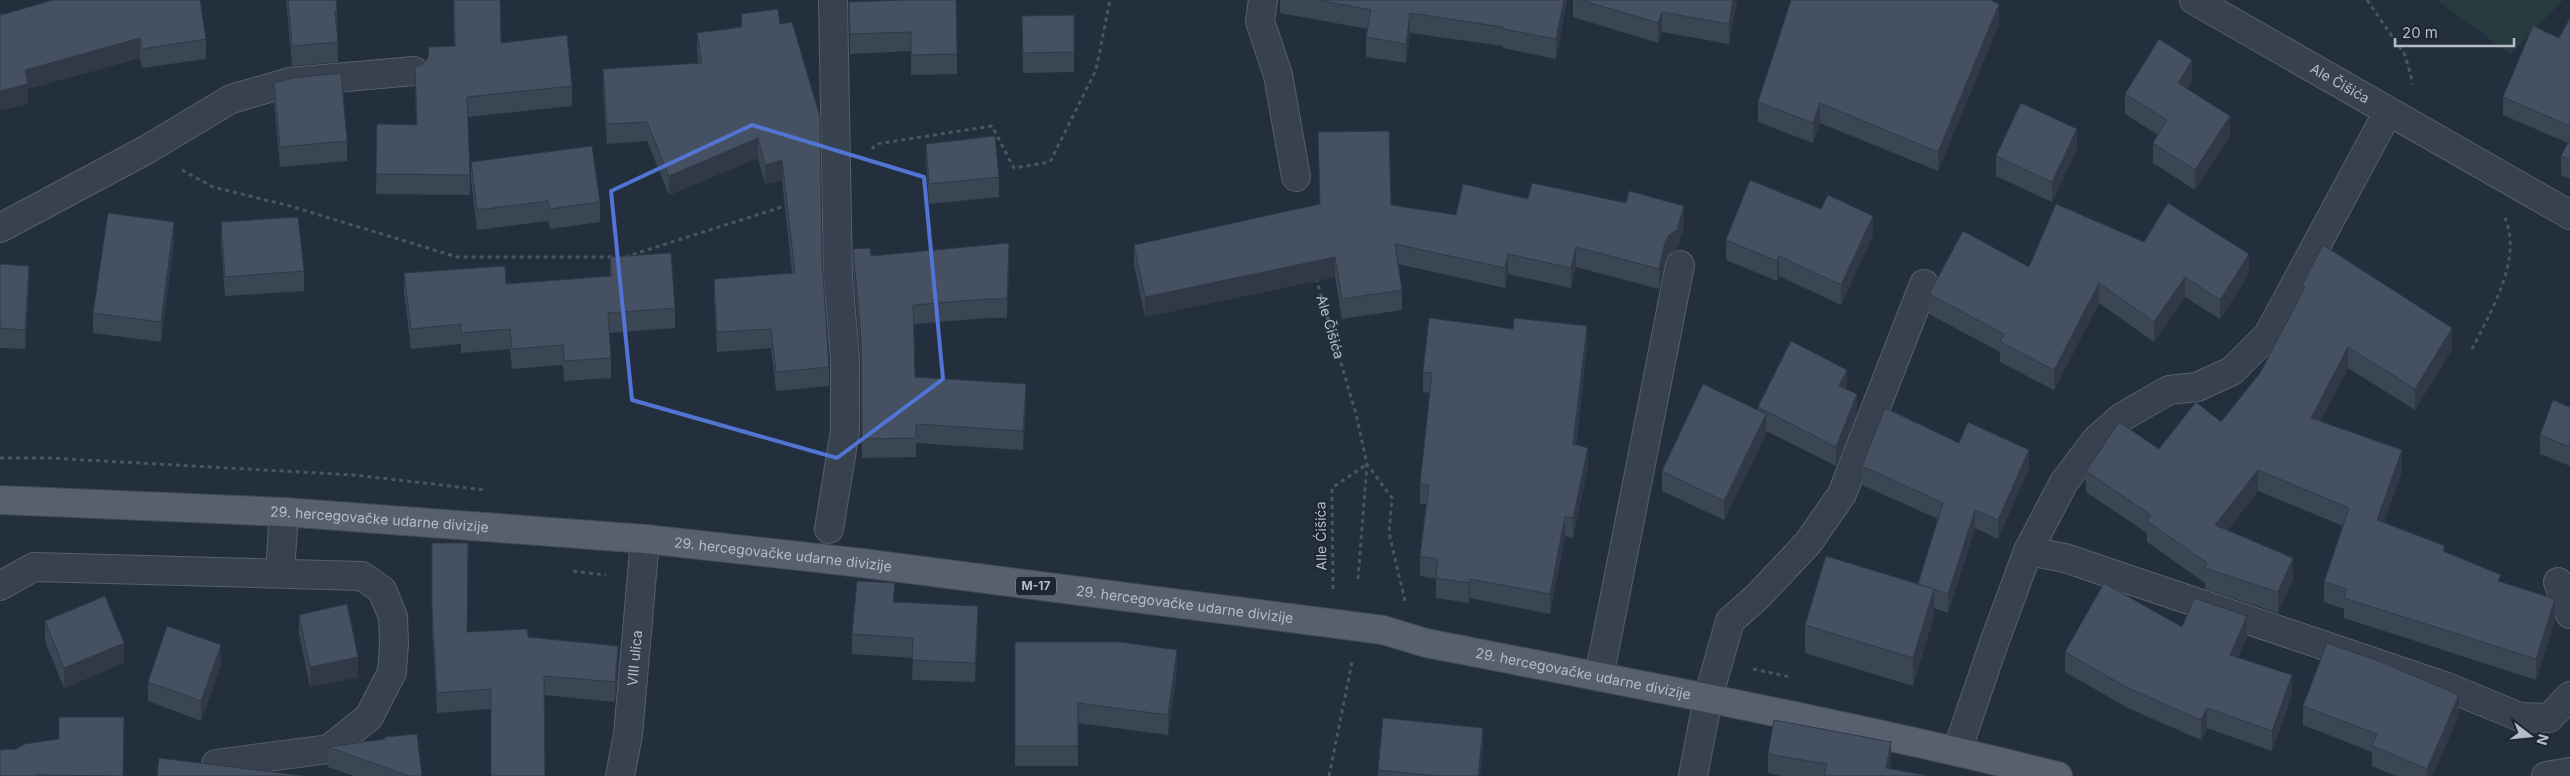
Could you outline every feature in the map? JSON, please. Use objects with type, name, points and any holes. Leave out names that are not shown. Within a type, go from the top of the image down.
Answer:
[{"type":"main road","name":"29. hercegovačke udarne divizije","points":[[0,500],[284,512],[645,539],[862,562],[1383,630],[1426,643],[1708,698],[1957,751],[2058,776]]},
{"type":"street","points":[[829,529],[845,431],[844,358],[838,277],[833,0]]},
{"type":"street","points":[[1263,0],[1260,21],[1278,75],[1296,177]]},
{"type":"street","name":"Ale Čišića","points":[[2194,0],[2570,215]]},
{"type":"street","points":[[0,228],[146,150],[231,100],[290,82],[414,71]]},
{"type":"street","points":[[1957,751],[2028,551],[2064,482],[2096,440],[2122,417],[2169,390],[2197,387],[2232,371],[2268,335],[2388,112]]},
{"type":"street","points":[[1599,677],[1680,265]]},
{"type":"street","points":[[1693,776],[1708,698],[1730,621],[1758,596],[1808,543],[1842,494],[1924,284]]},
{"type":"street","points":[[280,573],[284,512]]},
{"type":"street","name":"VIII ulica","points":[[620,776],[628,735],[645,539]]},
{"type":"street","points":[[2028,551],[2065,558],[2447,687],[2520,717],[2549,718],[2570,696]]},
{"type":"street","points":[[0,586],[34,567],[362,576],[382,590],[393,617],[392,672],[369,717],[329,750],[216,764]]},
{"type":"street","points":[[2558,582],[2570,614]]},
{"type":"street","points":[[2546,776],[2570,772]]},
{"type":"path","points":[[146,150],[213,187],[290,206],[457,256],[626,257],[837,189],[876,144],[992,126],[1014,168],[1050,162],[1096,70],[1110,0]]},
{"type":"path","points":[[2367,0],[2405,55],[2417,98],[2421,129]]},
{"type":"path","points":[[2472,349],[2495,303],[2511,253],[2509,226],[2505,217]]},
{"type":"path","name":"Ale Čišića","points":[[1315,276],[1356,414],[1367,464],[1392,498],[1388,533],[1406,606],[1426,643]]},
{"type":"path","points":[[1358,579],[1367,464]]},
{"type":"path","name":"Alle Ćišića","points":[[1333,597],[1332,488],[1367,464]]},
{"type":"path","points":[[1329,776],[1352,662]]},
{"type":"highlighted area","points":[[752,125],[924,177],[943,379],[837,458],[632,400],[611,191]]},
{"type":"green space","points":[[2437,0],[2563,0],[2510,54]]},
{"type":"building","points":[[53,0],[200,0],[206,39],[142,49],[140,38],[25,70],[28,84],[0,91],[0,12],[1,15]]},
{"type":"building","points":[[288,0],[336,0],[337,11],[335,11],[338,42],[292,46]]},
{"type":"building","points":[[454,0],[500,0],[501,43],[567,35],[572,86],[467,97],[470,175],[376,174],[377,124],[417,125],[415,67],[423,64],[428,58],[429,47],[455,46]]},
{"type":"building","points":[[956,0],[957,54],[911,55],[911,32],[850,34],[849,2]]},
{"type":"building","points":[[1318,0],[1564,0],[1556,39],[1503,29],[1503,27],[1410,13],[1406,44],[1366,37],[1371,10]]},
{"type":"building","points":[[1581,0],[1733,0],[1729,24],[1662,12],[1658,23]]},
{"type":"building","points":[[1791,0],[1990,0],[1999,4],[1938,152],[1820,103],[1813,123],[1758,102]]},
{"type":"building","points":[[778,9],[780,24],[792,22],[820,117],[822,258],[829,367],[776,372],[771,329],[717,332],[714,279],[795,273],[782,160],[765,165],[758,138],[669,176],[647,122],[607,124],[603,69],[702,63],[697,33],[742,27],[741,14]]},
{"type":"building","points":[[1074,15],[1074,52],[1023,53],[1022,16]]},
{"type":"building","points":[[2570,18],[2570,126],[2503,97],[2533,26],[2559,38]]},
{"type":"building","points":[[2159,39],[2192,60],[2178,83],[2230,116],[2195,170],[2153,143],[2167,120],[2125,94]]},
{"type":"building","points":[[341,73],[347,141],[280,147],[274,83],[293,78]]},
{"type":"building","points":[[2021,103],[2077,129],[2052,182],[1996,156]]},
{"type":"building","points":[[1389,131],[1391,205],[1456,215],[1463,184],[1528,199],[1532,183],[1626,203],[1629,191],[1684,206],[1677,230],[1669,235],[1665,242],[1659,269],[1576,247],[1571,268],[1508,254],[1505,268],[1395,244],[1402,290],[1342,299],[1335,257],[1145,297],[1134,245],[1320,204],[1318,132]]},
{"type":"building","points":[[995,136],[999,177],[929,184],[926,144]]},
{"type":"building","points":[[2570,139],[2570,160],[2561,156]]},
{"type":"building","points":[[592,146],[600,202],[550,209],[548,201],[477,210],[471,162]]},
{"type":"building","points":[[1750,180],[1821,209],[1828,195],[1873,216],[1841,285],[1779,256],[1777,261],[1726,240]]},
{"type":"building","points":[[2168,203],[2249,254],[2220,300],[2185,277],[2154,322],[2099,283],[2054,370],[2000,342],[2004,334],[1929,294],[1963,231],[2029,267],[2056,204],[2144,242]]},
{"type":"building","points":[[108,213],[174,222],[161,322],[93,313]]},
{"type":"building","points":[[298,217],[304,271],[225,277],[221,222]]},
{"type":"building","points":[[1009,243],[1007,299],[913,305],[915,377],[1026,384],[1023,431],[916,424],[916,438],[862,439],[861,338],[853,249],[870,248],[871,256]]},
{"type":"building","points":[[2323,245],[2452,328],[2415,389],[2348,347],[2311,418],[2402,450],[2377,520],[2445,546],[2443,551],[2501,575],[2498,581],[2555,599],[2536,659],[2344,598],[2347,589],[2324,582],[2349,508],[2258,470],[2215,525],[2293,558],[2278,592],[2205,568],[2207,563],[2147,521],[2151,515],[2086,471],[2119,422],[2159,449],[2196,402],[2221,422],[2260,373],[2305,287],[2302,285]]},
{"type":"building","points":[[671,253],[675,308],[608,313],[611,358],[564,361],[563,345],[512,349],[510,329],[461,333],[461,324],[411,329],[404,273],[505,266],[506,284],[612,276],[610,257]]},
{"type":"building","points":[[0,264],[29,266],[25,330],[0,328]]},
{"type":"building","points":[[1429,318],[1513,329],[1514,318],[1587,326],[1573,444],[1588,448],[1573,518],[1565,517],[1550,594],[1470,579],[1469,583],[1436,578],[1438,559],[1420,556],[1429,485],[1420,484],[1432,373],[1423,372]]},
{"type":"building","points":[[1791,341],[1847,370],[1839,386],[1857,394],[1836,447],[1758,407]]},
{"type":"building","points":[[1703,384],[1766,414],[1724,501],[1662,471]]},
{"type":"building","points":[[2553,400],[2569,407],[2570,405],[2570,447],[2540,435]]},
{"type":"building","points":[[1885,408],[1959,443],[1968,422],[2029,450],[1998,520],[1975,510],[1948,594],[1918,584],[1943,503],[1862,466]]},
{"type":"building","points":[[432,543],[468,543],[467,632],[527,629],[528,637],[618,646],[615,682],[544,676],[545,776],[491,776],[491,689],[437,693],[432,609]]},
{"type":"building","points":[[1826,556],[1934,589],[1913,658],[1805,625]]},
{"type":"building","points":[[857,581],[895,583],[893,602],[978,606],[975,663],[912,660],[913,638],[852,634]]},
{"type":"building","points":[[2104,583],[2182,627],[2194,598],[2247,616],[2230,655],[2292,675],[2272,731],[2207,708],[2201,720],[2128,688],[2065,652]]},
{"type":"building","points":[[105,596],[124,643],[64,668],[45,621]]},
{"type":"building","points":[[347,604],[358,657],[310,667],[299,615]]},
{"type":"building","points":[[167,626],[221,645],[201,701],[148,682]]},
{"type":"building","points":[[1015,642],[1120,642],[1177,650],[1168,715],[1078,703],[1078,746],[1015,746]]},
{"type":"building","points":[[2327,643],[2376,660],[2459,695],[2427,769],[2372,746],[2377,734],[2303,706]]},
{"type":"building","points":[[59,717],[124,717],[123,776],[0,776],[0,750],[16,749],[25,744],[59,739]]},
{"type":"building","points":[[1383,718],[1483,728],[1478,776],[1439,776],[1378,770]]},
{"type":"building","points":[[1774,720],[1891,742],[1886,768],[1929,776],[1824,776],[1827,764],[1768,754]]},
{"type":"building","points":[[417,734],[422,776],[409,776],[328,747],[385,739],[385,737]]},
{"type":"building","points":[[159,758],[306,776],[157,776]]}]
